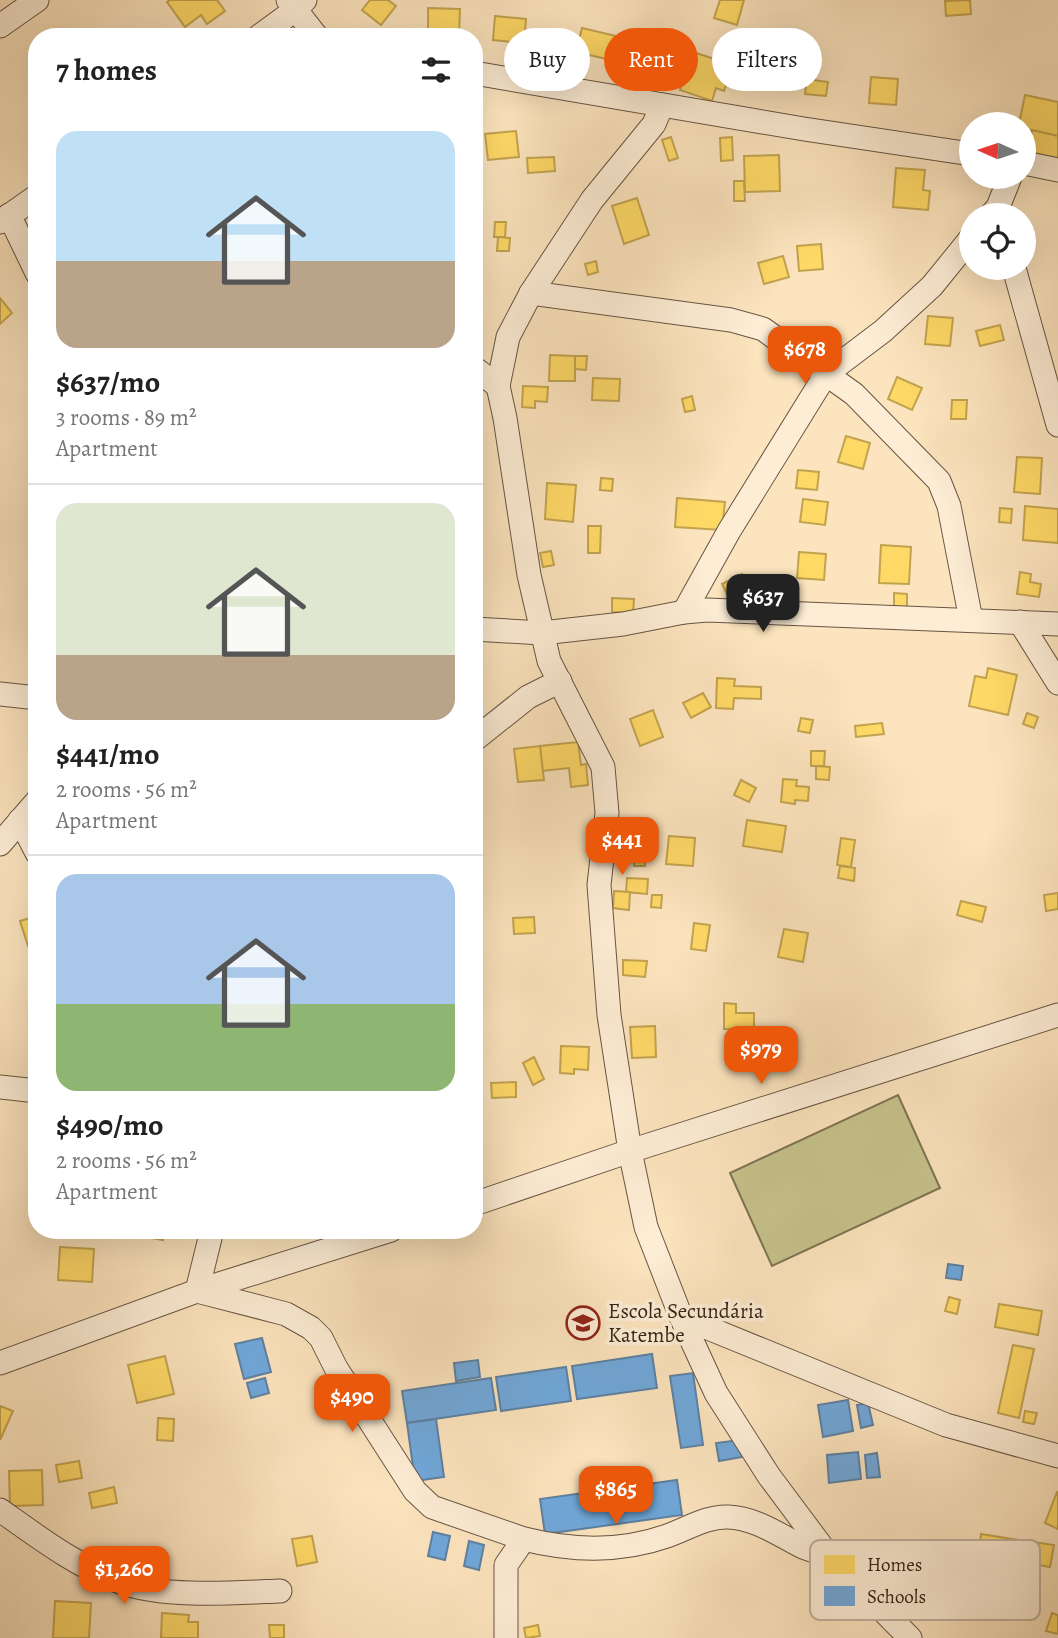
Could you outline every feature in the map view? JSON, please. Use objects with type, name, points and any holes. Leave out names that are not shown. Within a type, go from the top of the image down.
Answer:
[{"type":"street","points":[[0,26],[37,0]]},
{"type":"street","points":[[268,28],[296,3],[311,28]]},
{"type":"street","points":[[483,75],[804,130],[959,152]]},
{"type":"street","points":[[662,105],[654,124],[592,200],[531,293],[508,337],[498,386],[529,575],[549,661],[603,766],[607,813],[599,885],[609,1015],[630,1151],[646,1227],[681,1317],[716,1394],[769,1476],[817,1540]]},
{"type":"street","points":[[1036,165],[1058,170]]},
{"type":"street","points":[[28,202],[5,219],[28,258]]},
{"type":"street","points":[[684,612],[729,531],[826,374],[883,331],[932,286],[959,253]]},
{"type":"street","points":[[1017,280],[1058,425]]},
{"type":"street","points":[[531,293],[731,320],[763,330],[854,394],[939,481],[948,506],[971,620]]},
{"type":"street","points":[[483,375],[498,386]]},
{"type":"street","points":[[483,629],[542,633],[623,624],[684,612],[720,611],[1058,624]]},
{"type":"street","points":[[1020,622],[1058,683]]},
{"type":"street","points":[[483,733],[528,697],[560,681]]},
{"type":"street","points":[[0,694],[28,697]]},
{"type":"street","points":[[0,845],[28,811]]},
{"type":"street","points":[[20,820],[28,836]]},
{"type":"street","points":[[483,1198],[1058,1015]]},
{"type":"street","points":[[0,1087],[28,1090]]},
{"type":"street","points":[[197,1292],[210,1239]]},
{"type":"street","points":[[0,1363],[197,1292],[363,1239]]},
{"type":"street","points":[[197,1292],[286,1314],[311,1328],[321,1338],[336,1368],[415,1491],[432,1507],[524,1539],[587,1550],[639,1545],[711,1518],[726,1517],[739,1518],[774,1530],[810,1550]]},
{"type":"street","points":[[681,1317],[946,1425],[1058,1456]]},
{"type":"street","points":[[0,1510],[53,1548],[118,1581],[135,1586],[195,1592],[280,1591]]},
{"type":"street","points":[[506,1638],[506,1565],[524,1539]]},
{"type":"street","points":[[892,1620],[910,1638]]},
{"type":"shaded area","points":[[898,1095],[940,1188],[772,1266],[730,1173]]},
{"type":"building: Homes","points":[[217,0],[225,11],[207,24],[201,15],[185,27],[167,2]]},
{"type":"building: Homes","points":[[370,0],[388,0],[396,6],[381,25],[362,10]]},
{"type":"building: Homes","points":[[720,0],[744,0],[737,25],[714,18]]},
{"type":"building: Homes","points":[[970,0],[971,14],[946,16],[945,1]]},
{"type":"building: Homes","points":[[428,8],[460,9],[459,28],[428,28]]},
{"type":"building: Homes","points":[[495,16],[526,19],[525,28],[504,28],[504,41],[493,40]]},
{"type":"building: Homes","points":[[590,30],[604,33],[604,58],[590,55]]},
{"type":"building: Homes","points":[[698,54],[712,58],[712,91],[715,91],[712,101],[683,91],[698,91]]},
{"type":"building: Homes","points":[[871,77],[898,79],[896,105],[869,103]]},
{"type":"building: Homes","points":[[822,81],[828,82],[826,96],[805,94],[805,91],[822,91]]},
{"type":"building: Homes","points":[[1025,95],[1058,102],[1058,136],[1036,131],[1036,112],[1021,112]]},
{"type":"building: Homes","points":[[516,131],[519,157],[488,160],[485,134]]},
{"type":"building: Homes","points":[[1036,131],[1058,136],[1058,158],[1036,154]]},
{"type":"building: Homes","points":[[671,137],[678,158],[669,161],[662,140]]},
{"type":"building: Homes","points":[[732,137],[733,160],[721,161],[720,138]]},
{"type":"building: Homes","points":[[779,155],[780,191],[745,192],[744,156]]},
{"type":"building: Homes","points":[[554,157],[555,171],[528,173],[527,158]]},
{"type":"building: Homes","points":[[896,168],[925,170],[923,190],[930,191],[928,210],[893,207]]},
{"type":"building: Homes","points":[[734,181],[744,181],[745,201],[734,201]]},
{"type":"building: Homes","points":[[637,198],[649,235],[624,244],[612,206]]},
{"type":"building: Homes","points":[[495,222],[506,222],[505,237],[494,237]]},
{"type":"building: Homes","points":[[498,237],[510,238],[509,251],[497,251]]},
{"type":"building: Homes","points":[[821,244],[823,269],[799,271],[797,246]]},
{"type":"building: Homes","points":[[783,256],[789,277],[764,284],[758,263]]},
{"type":"building: Homes","points":[[596,261],[598,272],[588,275],[585,264]]},
{"type":"building: Homes","points":[[0,298],[12,313],[0,324]]},
{"type":"building: Homes","points":[[928,316],[953,318],[950,346],[925,344]]},
{"type":"building: Homes","points":[[1000,325],[1004,340],[980,346],[976,331]]},
{"type":"building: Homes","points":[[550,355],[575,356],[575,381],[549,381]]},
{"type":"building: Homes","points":[[575,356],[587,356],[586,370],[575,369]]},
{"type":"building: Homes","points":[[897,377],[922,388],[912,410],[888,399]]},
{"type":"building: Homes","points":[[593,378],[620,379],[619,401],[592,400]]},
{"type":"building: Homes","points":[[523,386],[548,387],[547,402],[535,401],[535,408],[522,407]]},
{"type":"building: Homes","points":[[692,396],[695,410],[685,412],[682,399]]},
{"type":"building: Homes","points":[[952,400],[967,400],[966,419],[951,419]]},
{"type":"building: Homes","points":[[846,436],[870,443],[863,469],[838,462]]},
{"type":"building: Homes","points":[[1017,457],[1042,458],[1040,494],[1014,492]]},
{"type":"building: Homes","points":[[798,470],[819,472],[817,490],[796,488]]},
{"type":"building: Homes","points":[[601,478],[613,479],[612,491],[600,490]]},
{"type":"building: Homes","points":[[547,483],[576,485],[573,522],[545,519]]},
{"type":"building: Homes","points":[[677,498],[725,502],[722,530],[675,527]]},
{"type":"building: Homes","points":[[803,499],[828,502],[825,525],[800,522]]},
{"type":"building: Homes","points":[[1025,506],[1058,509],[1058,543],[1023,540]]},
{"type":"building: Homes","points":[[1000,508],[1012,509],[1011,523],[999,522]]},
{"type":"building: Homes","points":[[588,526],[601,526],[600,553],[588,553]]},
{"type":"building: Homes","points":[[881,545],[911,547],[909,584],[879,583]]},
{"type":"building: Homes","points":[[551,551],[554,565],[543,567],[540,553]]},
{"type":"building: Homes","points":[[799,552],[826,554],[824,580],[797,578]]},
{"type":"building: Homes","points":[[1020,572],[1031,574],[1030,582],[1041,584],[1039,597],[1017,594]]},
{"type":"building: Homes","points":[[742,574],[755,600],[735,610],[722,584]]},
{"type":"building: Homes","points":[[894,593],[907,594],[907,608],[894,608]]},
{"type":"building: Homes","points":[[612,598],[634,599],[633,613],[612,612]]},
{"type":"building: Homes","points":[[988,668],[1017,675],[1008,715],[969,706],[975,676],[986,678]]},
{"type":"building: Homes","points":[[717,678],[735,679],[734,686],[761,687],[761,699],[734,698],[733,709],[716,708]]},
{"type":"building: Homes","points":[[703,693],[711,707],[691,718],[683,703]]},
{"type":"building: Homes","points":[[653,710],[663,737],[640,746],[630,719]]},
{"type":"building: Homes","points":[[1027,713],[1038,717],[1034,728],[1023,724]]},
{"type":"building: Homes","points":[[801,718],[813,720],[810,733],[798,731]]},
{"type":"building: Homes","points":[[882,723],[884,734],[856,737],[855,726]]},
{"type":"building: Homes","points":[[578,742],[581,765],[586,764],[588,785],[571,787],[569,768],[542,771],[540,746]]},
{"type":"building: Homes","points":[[540,746],[544,780],[518,782],[514,749]]},
{"type":"building: Homes","points":[[811,751],[825,751],[824,766],[811,766]]},
{"type":"building: Homes","points":[[816,766],[830,767],[829,780],[816,779]]},
{"type":"building: Homes","points":[[783,779],[797,780],[796,786],[809,787],[808,801],[795,800],[795,804],[781,802]]},
{"type":"building: Homes","points":[[741,780],[756,788],[749,802],[734,795]]},
{"type":"building: Homes","points":[[747,820],[786,826],[782,852],[743,846]]},
{"type":"building: Homes","points":[[669,836],[695,838],[693,866],[666,864]]},
{"type":"building: Homes","points":[[841,838],[855,840],[851,867],[837,865]]},
{"type":"building: Homes","points":[[644,852],[645,866],[634,866],[634,853]]},
{"type":"building: Homes","points":[[840,866],[855,868],[854,881],[838,878]]},
{"type":"building: Homes","points":[[627,878],[648,879],[647,894],[626,892]]},
{"type":"building: Homes","points":[[614,891],[630,892],[629,910],[613,908]]},
{"type":"building: Homes","points":[[1058,893],[1058,909],[1046,911],[1044,895]]},
{"type":"building: Homes","points":[[652,895],[662,895],[661,908],[651,907]]},
{"type":"building: Homes","points":[[961,901],[986,907],[982,922],[957,915]]},
{"type":"building: Homes","points":[[534,917],[535,933],[514,934],[513,918]]},
{"type":"building: Homes","points":[[28,919],[28,946],[20,921]]},
{"type":"building: Homes","points":[[694,923],[710,925],[706,951],[691,949]]},
{"type":"building: Homes","points":[[784,929],[808,933],[803,962],[778,957]]},
{"type":"building: Homes","points":[[623,960],[647,961],[645,977],[623,975]]},
{"type":"building: Homes","points":[[724,1003],[736,1004],[736,1013],[754,1013],[754,1030],[724,1029]]},
{"type":"building: Homes","points":[[655,1026],[656,1057],[632,1058],[630,1027]]},
{"type":"building: Homes","points":[[561,1046],[589,1047],[588,1070],[574,1069],[574,1074],[560,1073]]},
{"type":"building: Homes","points":[[534,1057],[544,1079],[533,1085],[523,1063]]},
{"type":"building: Homes","points":[[516,1082],[516,1097],[492,1098],[491,1083]]},
{"type":"building: Homes","points":[[60,1247],[94,1249],[92,1282],[58,1280]]},
{"type":"building: Homes","points":[[949,1297],[960,1300],[957,1314],[945,1311]]},
{"type":"building: Homes","points":[[999,1304],[1042,1311],[1038,1335],[995,1327]]},
{"type":"building: Homes","points":[[1013,1345],[1034,1349],[1019,1418],[998,1413]]},
{"type":"building: Homes","points":[[165,1356],[174,1394],[137,1403],[128,1365]]},
{"type":"building: Homes","points":[[0,1406],[13,1411],[0,1440]]},
{"type":"building: Homes","points":[[1025,1411],[1037,1413],[1034,1424],[1023,1422]]},
{"type":"building: Homes","points":[[158,1418],[174,1419],[173,1441],[157,1440]]},
{"type":"building: Homes","points":[[79,1461],[82,1478],[59,1482],[56,1465]]},
{"type":"building: Homes","points":[[42,1470],[43,1505],[10,1506],[9,1471]]},
{"type":"building: Homes","points":[[114,1487],[117,1503],[92,1508],[89,1493]]},
{"type":"building: Homes","points":[[1058,1493],[1058,1529],[1045,1523]]},
{"type":"building: Homes","points":[[981,1534],[1013,1539],[1013,1540],[980,1540]]},
{"type":"building: Homes","points":[[312,1536],[317,1562],[297,1566],[292,1539]]},
{"type":"building: Homes","points":[[1040,1543],[1054,1545],[1050,1567],[1040,1565]]},
{"type":"building: Homes","points":[[55,1601],[91,1603],[89,1638],[53,1638]]},
{"type":"building: Homes","points":[[162,1613],[189,1615],[188,1622],[198,1622],[198,1638],[161,1638]]},
{"type":"building: Homes","points":[[1052,1613],[1058,1615],[1058,1634],[1046,1631]]},
{"type":"building: Homes","points":[[269,1625],[284,1625],[284,1638],[270,1638]]},
{"type":"building: Homes","points":[[538,1625],[540,1636],[526,1638],[524,1628]]},
{"type":"building: Schools","points":[[948,1264],[963,1266],[961,1280],[946,1278]]},
{"type":"building: Schools","points":[[262,1338],[271,1372],[244,1379],[235,1344]]},
{"type":"building: Schools","points":[[652,1354],[657,1388],[577,1399],[572,1366]]},
{"type":"building: Schools","points":[[478,1360],[480,1377],[456,1381],[454,1363]]},
{"type":"building: Schools","points":[[566,1367],[571,1401],[501,1411],[496,1377]]},
{"type":"building: Schools","points":[[693,1373],[703,1445],[681,1448],[670,1376]]},
{"type":"building: Schools","points":[[265,1378],[269,1393],[251,1398],[247,1383]]},
{"type":"building: Schools","points":[[491,1378],[496,1410],[407,1423],[402,1391]]},
{"type":"building: Schools","points":[[848,1400],[853,1431],[823,1437],[818,1405]]},
{"type":"building: Schools","points":[[868,1403],[873,1425],[861,1428],[857,1405]]},
{"type":"building: Schools","points":[[436,1419],[444,1477],[415,1481],[407,1423]]},
{"type":"building: Schools","points":[[739,1440],[742,1457],[719,1461],[716,1443]]},
{"type":"building: Schools","points":[[858,1452],[861,1479],[829,1483],[827,1455]]},
{"type":"building: Schools","points":[[877,1453],[880,1477],[867,1478],[865,1455]]},
{"type":"building: Schools","points":[[677,1480],[682,1515],[545,1534],[540,1499]]},
{"type":"building: Schools","points":[[433,1532],[450,1536],[445,1560],[428,1556]]},
{"type":"building: Schools","points":[[469,1541],[484,1545],[479,1570],[464,1566]]},
{"type":"place","name":"Escola Secundária Katembe","points":[[583,1323]]}]
